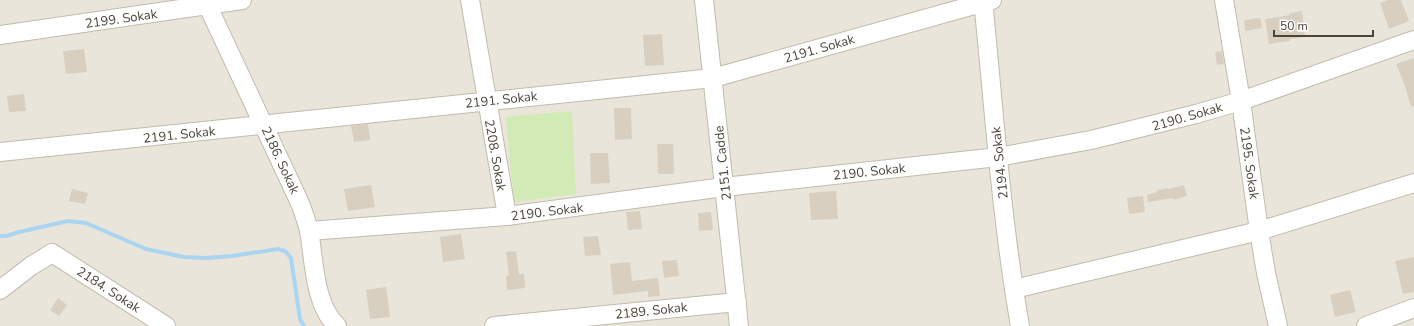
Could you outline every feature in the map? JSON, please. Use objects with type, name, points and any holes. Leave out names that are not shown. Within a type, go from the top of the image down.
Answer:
[{"type":"street","name":"2199. Sokak","points":[[0,35],[206,2],[242,0]]},
{"type":"street","name":"2208. Sokak","points":[[470,0],[507,216]]},
{"type":"street","name":"2151. Cadde","points":[[704,0],[740,326]]},
{"type":"street","name":"2191. Sokak","points":[[0,152],[712,78],[986,0]]},
{"type":"street","name":"2194. Sokak","points":[[986,0],[998,157],[1020,326]]},
{"type":"street","name":"2195. Sokak","points":[[1224,0],[1241,101],[1259,230],[1266,272],[1278,326]]},
{"type":"street","name":"2186. Sokak","points":[[206,2],[300,201],[309,231],[318,289],[325,309],[337,326]]},
{"type":"street","name":"2190. Sokak","points":[[309,231],[507,216],[724,187],[998,157],[1091,140],[1150,127],[1241,101],[1414,40]]},
{"type":"street","points":[[1014,289],[1259,230],[1414,183]]},
{"type":"street","name":"2184. Sokak","points":[[0,290],[31,266],[52,253],[166,326]]},
{"type":"street","name":"2189. Sokak","points":[[494,326],[737,302]]},
{"type":"street","points":[[1366,326],[1414,308]]},
{"type":"shaded area","points":[[0,0],[1414,0],[1414,326],[0,326]]},
{"type":"green space","points":[[572,111],[576,194],[514,202],[506,117]]},
{"type":"building","points":[[1388,0],[1401,0],[1409,21],[1389,29],[1380,3]]},
{"type":"building","points":[[1302,11],[1305,37],[1269,44],[1265,19],[1290,15],[1290,13]]},
{"type":"building","points":[[1260,18],[1262,28],[1245,31],[1244,20]]},
{"type":"building","points":[[662,34],[664,65],[645,66],[643,35]]},
{"type":"building","points":[[84,49],[87,72],[66,74],[63,51]]},
{"type":"building","points":[[1222,51],[1224,64],[1217,65],[1215,52]]},
{"type":"building","points":[[1414,58],[1414,106],[1411,107],[1405,86],[1396,64]]},
{"type":"building","points":[[24,94],[26,111],[9,112],[7,96]]},
{"type":"building","points":[[614,108],[631,108],[632,139],[615,140]]},
{"type":"building","points":[[368,124],[370,140],[354,142],[351,126]]},
{"type":"building","points":[[657,144],[673,144],[674,174],[658,174]]},
{"type":"building","points":[[590,153],[608,153],[610,183],[591,184]]},
{"type":"building","points":[[371,185],[375,207],[348,211],[344,189]]},
{"type":"building","points":[[1184,185],[1187,196],[1173,200],[1173,198],[1148,202],[1147,195],[1157,192],[1157,190]]},
{"type":"building","points":[[72,189],[88,193],[85,204],[69,201]]},
{"type":"building","points":[[836,191],[838,219],[811,220],[809,193]]},
{"type":"building","points":[[1143,196],[1145,212],[1129,214],[1127,198]]},
{"type":"building","points":[[640,211],[642,229],[628,230],[626,212]]},
{"type":"building","points":[[711,212],[713,230],[699,231],[698,213]]},
{"type":"building","points":[[461,234],[465,259],[443,262],[440,237]]},
{"type":"building","points":[[598,236],[601,255],[585,256],[583,237]]},
{"type":"building","points":[[516,251],[519,274],[524,274],[525,288],[507,290],[506,276],[509,275],[506,252]]},
{"type":"building","points":[[1414,257],[1414,292],[1403,294],[1395,261]]},
{"type":"building","points":[[677,260],[679,276],[664,278],[662,261]]},
{"type":"building","points":[[630,262],[632,281],[658,278],[660,296],[648,297],[648,291],[613,295],[610,264]]},
{"type":"building","points":[[386,287],[390,317],[370,319],[366,290]]},
{"type":"building","points":[[1350,290],[1356,312],[1335,317],[1330,295]]},
{"type":"building","points":[[58,298],[67,305],[59,316],[50,310]]},
{"type":"waterway","points":[[0,236],[6,236],[68,221],[86,223],[146,249],[184,257],[206,258],[232,256],[278,249],[285,251],[291,258],[300,319],[304,326]]}]
